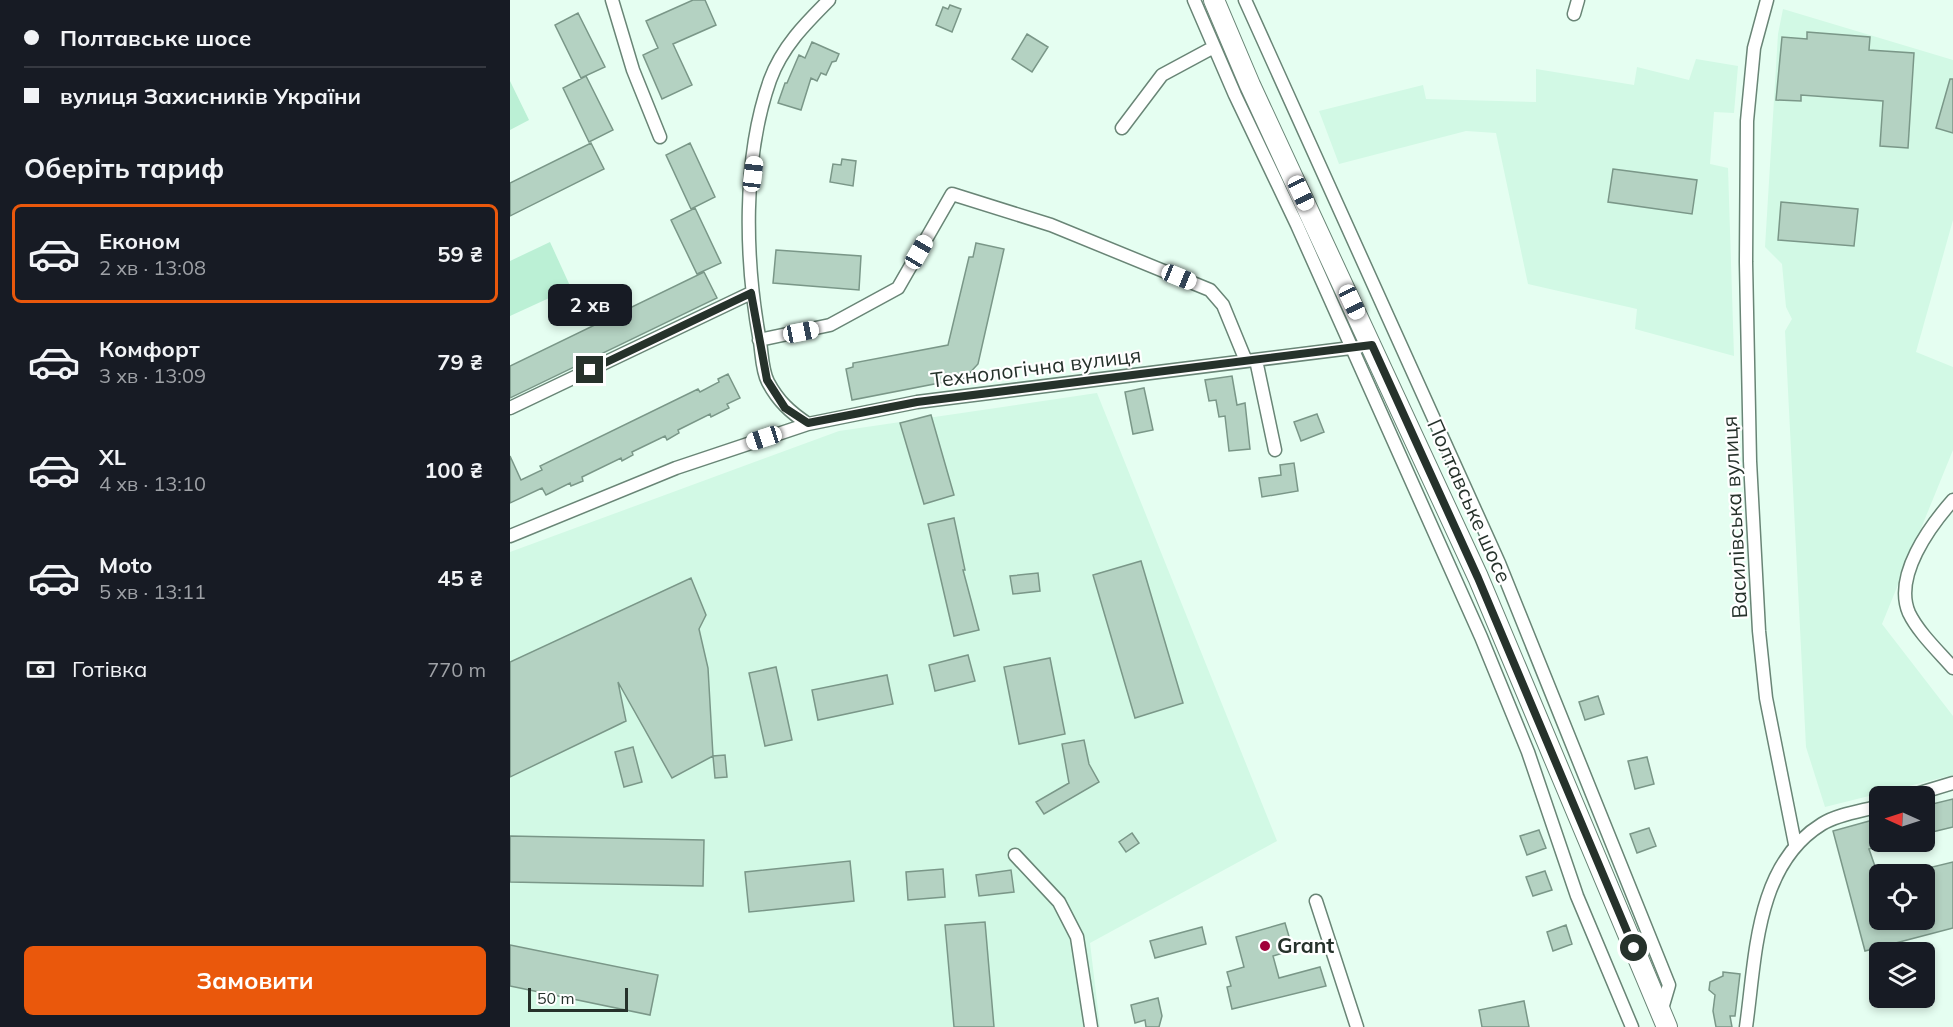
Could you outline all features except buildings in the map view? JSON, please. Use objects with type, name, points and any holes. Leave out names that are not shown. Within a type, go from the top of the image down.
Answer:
[{"type":"highway","name":"Полтавське шосе","points":[[1214,0],[1250,85],[1478,578],[1664,1020]]},
{"type":"street","points":[[612,0],[633,70],[660,137]]},
{"type":"street","points":[[808,423],[785,408],[767,380],[751,293],[750,193],[762,106],[771,78],[787,46],[829,0]]},
{"type":"street","points":[[1194,0],[1481,637],[1528,752],[1577,896],[1632,1027]]},
{"type":"street","points":[[1245,0],[1499,563],[1669,985],[1664,1020]]},
{"type":"street","points":[[1574,14],[1578,0]]},
{"type":"street","name":"Василівська вулиця","points":[[1767,0],[1754,48],[1747,121],[1750,460],[1760,631],[1768,708],[1795,844]]},
{"type":"street","points":[[1122,128],[1162,75],[1214,47]]},
{"type":"street","points":[[759,340],[830,325],[898,288],[952,194],[1051,225],[1210,290],[1223,304],[1251,361],[1275,450]]},
{"type":"street","points":[[510,408],[751,293]]},
{"type":"street","name":"Технологічна вулиця","points":[[510,536],[675,468],[808,423],[917,402],[1372,345]]},
{"type":"street","points":[[1953,500],[1934,521],[1918,548],[1907,582],[1906,599],[1910,614],[1953,668]]},
{"type":"street","points":[[1935,788],[1953,783]]},
{"type":"street","points":[[1746,1027],[1765,902],[1795,844],[1824,822],[1869,809]]},
{"type":"street","points":[[1015,855],[1059,902],[1077,937],[1091,1027]]},
{"type":"street","points":[[1316,901],[1358,1027]]},
{"type":"shaded area","points":[[1783,9],[1953,60],[1953,220],[1916,352],[1953,367],[1953,450],[1882,624],[1953,716],[1953,775],[1909,786],[1869,786],[1869,796],[1825,807],[1806,747],[1785,331],[1792,319],[1786,307],[1782,264],[1765,247],[1778,34]]},
{"type":"shaded area","points":[[1696,59],[1738,66],[1734,113],[1714,112],[1710,164],[1728,168],[1734,356],[1635,329],[1637,309],[1528,284],[1496,133],[1466,131],[1339,164],[1319,111],[1423,85],[1426,99],[1536,102],[1536,69],[1634,85],[1637,67],[1689,80]]},
{"type":"shaded area","points":[[510,81],[529,120],[510,130]]},
{"type":"shaded area","points":[[550,242],[571,288],[510,316],[510,261]]},
{"type":"shaded area","points":[[1097,393],[1277,841],[1090,943],[1100,1027],[510,1027],[510,552],[839,431]]},
{"type":"place","name":"Grant","points":[[1265,946]]},
{"type":"route","points":[[590,370],[751,293],[767,380],[785,408],[808,423],[917,402],[1372,345],[1478,578],[1634,948]]}]
